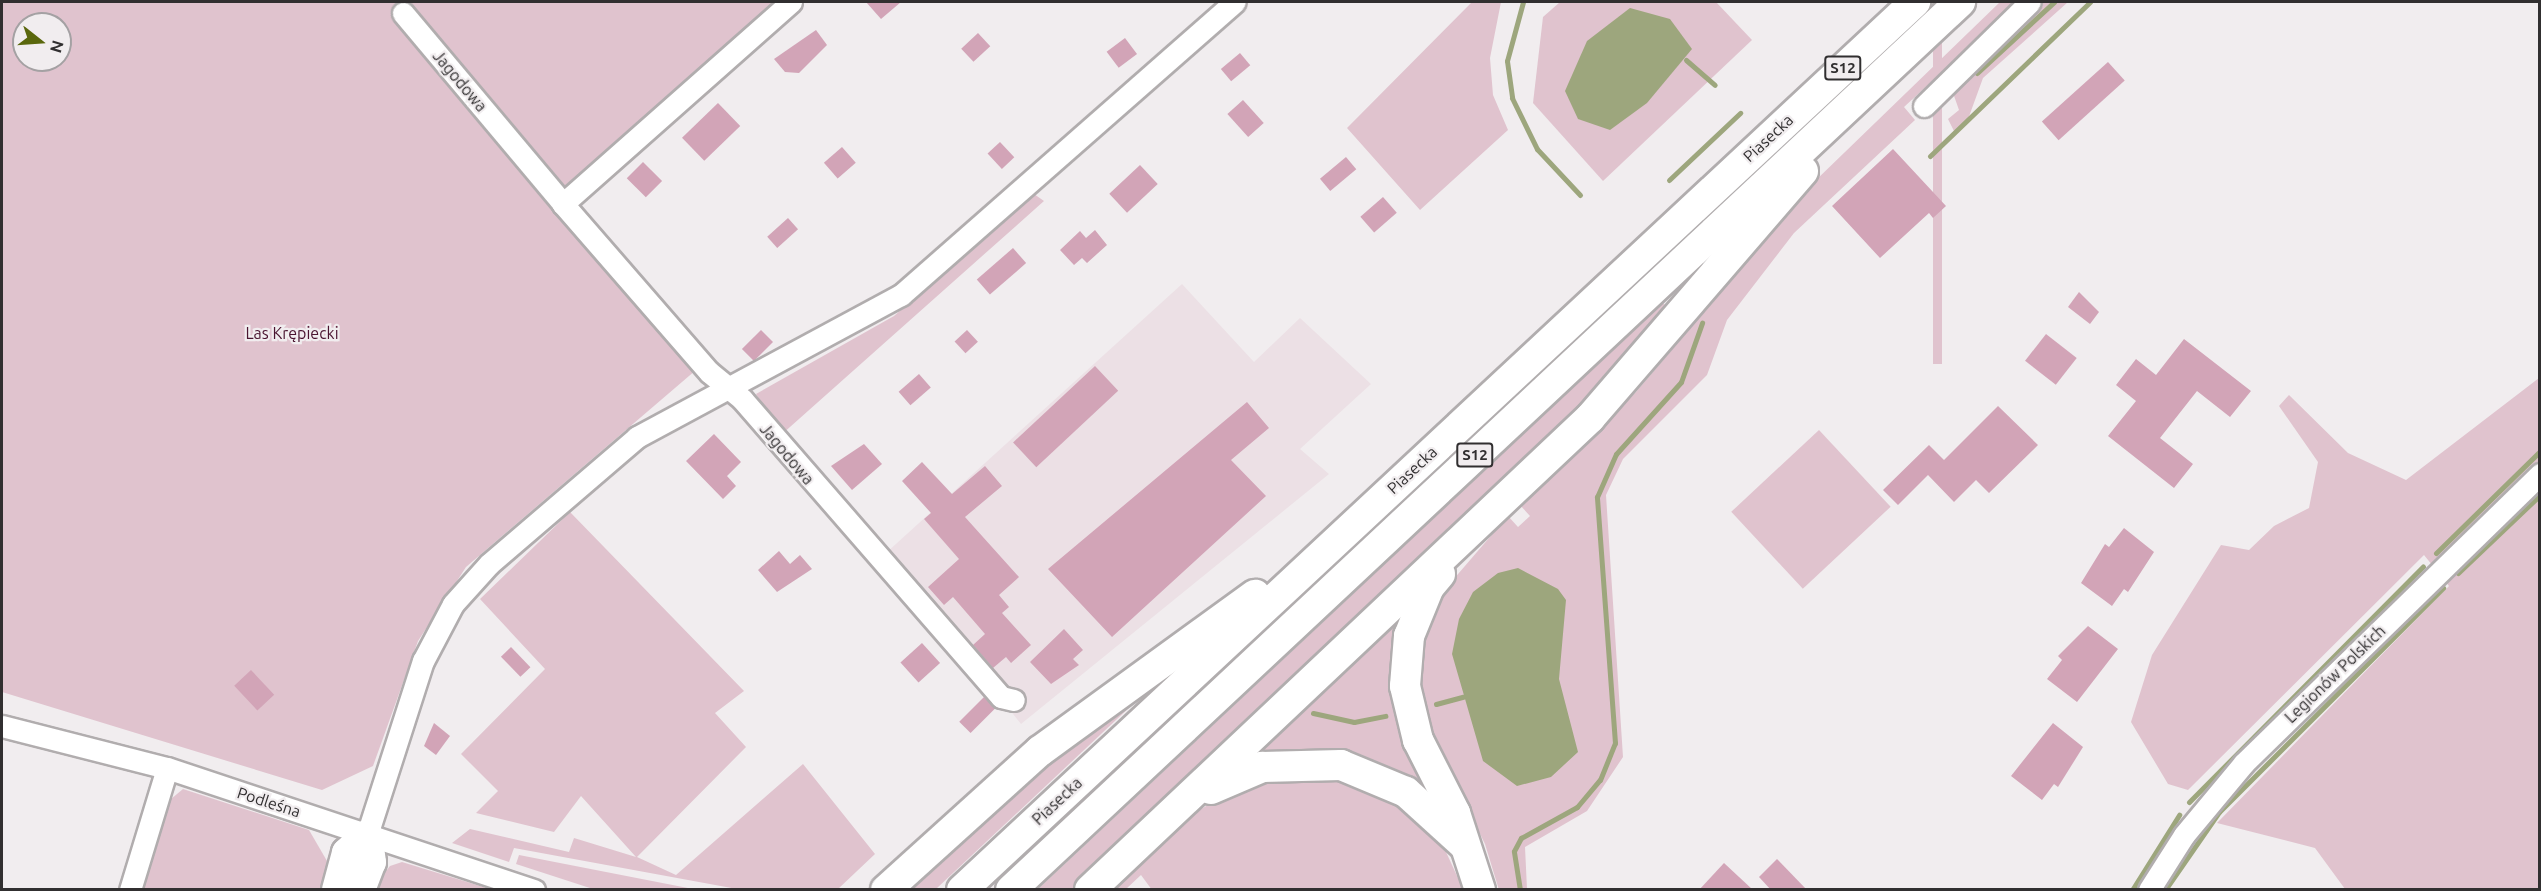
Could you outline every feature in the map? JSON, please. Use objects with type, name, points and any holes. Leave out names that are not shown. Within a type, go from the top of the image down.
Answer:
[{"type":"highway","name":"Piasecka","points":[[962,890],[1915,2]]},
{"type":"highway","name":"Piasecka","points":[[1011,890],[1950,11]]},
{"type":"highway","points":[[1090,890],[1590,418],[1950,11]]},
{"type":"highway","points":[[1480,890],[1462,843],[1455,813],[1418,740],[1404,663],[1428,587],[1495,508]]},
{"type":"highway","points":[[886,890],[1040,751],[1344,534]]},
{"type":"highway","points":[[1173,813],[1230,777],[1262,766],[1315,762],[1389,782],[1462,843]]},
{"type":"highway","points":[[337,890],[347,853],[367,835]]},
{"type":"highway","points":[[360,890],[371,862],[367,835]]},
{"type":"street","points":[[562,204],[791,2]]},
{"type":"street","points":[[367,835],[423,661],[461,595],[611,457],[656,426],[730,389],[901,295],[1234,2]]},
{"type":"street","points":[[1924,106],[2030,2]]},
{"type":"street","name":"Jagodowa","points":[[403,13],[562,204],[730,389],[1001,697],[1014,700]]},
{"type":"street","name":"Legionów Polskich","points":[[2149,890],[2184,835],[2244,763],[2540,474]]},
{"type":"street","name":"Podleśna","points":[[2,726],[167,768],[534,890]]},
{"type":"street","points":[[130,890],[167,768]]},
{"type":"shaded area","points":[[1630,8],[1670,19],[1692,49],[1647,103],[1610,130],[1578,119],[1565,91],[1587,41]]},
{"type":"shaded area","points":[[1182,284],[1254,362],[1300,318],[1371,384],[1300,449],[1329,474],[1021,724],[886,553]]},
{"type":"shaded area","points":[[1518,568],[1558,589],[1566,600],[1559,679],[1578,752],[1551,777],[1517,786],[1483,761],[1452,654],[1459,619],[1473,592],[1498,573]]},
{"type":"green space","name":"Las Krępiecki","points":[[2,2],[784,2],[552,203],[696,370],[466,567],[418,641],[373,766],[322,790],[2,692]]},
{"type":"green space","points":[[1472,2],[1501,2],[1490,58],[1493,95],[1508,130],[1420,210],[1347,128]]},
{"type":"green space","points":[[1560,2],[1716,2],[1752,40],[1603,181],[1533,103],[1543,17]]},
{"type":"green space","points":[[1933,2],[1942,2],[1942,364],[1933,364]]},
{"type":"green space","points":[[2000,2],[2017,2],[1904,107],[1915,120],[1794,233],[1727,320],[1707,375],[1623,459],[1606,495],[1623,757],[1587,811],[1525,847],[1527,889],[1499,890],[1485,844],[1428,729],[1419,693],[1421,655],[1431,619],[1452,581],[1508,516],[1518,527],[1530,516],[1520,505],[1636,392],[1814,182]]},
{"type":"green space","points":[[2042,2],[2068,2],[1983,78],[1967,122],[1955,133],[1948,119],[1959,110],[1953,93],[1957,81]]},
{"type":"green space","points":[[1034,194],[1044,201],[781,435],[756,394],[894,316]]},
{"type":"green space","points":[[1634,279],[1639,284],[1033,890],[1023,890]]},
{"type":"green space","points":[[1663,303],[1670,310],[1589,399],[1400,584],[1073,889],[1037,890]]},
{"type":"green space","points":[[2539,378],[2539,889],[2345,889],[2315,848],[2217,823],[2449,586],[2424,555],[2188,790],[2168,784],[2131,722],[2152,655],[2221,545],[2249,550],[2274,526],[2309,508],[2318,462],[2279,406],[2289,395],[2348,453],[2406,480]]},
{"type":"green space","points":[[1819,430],[1891,507],[1803,589],[1731,512]]},
{"type":"green space","points":[[570,512],[744,691],[715,713],[746,747],[637,857],[676,875],[803,764],[875,854],[838,889],[737,889],[514,848],[509,862],[452,843],[470,829],[569,852],[574,838],[636,857],[581,796],[554,832],[476,813],[498,791],[461,754],[545,669],[480,599]]},
{"type":"green space","points":[[1400,611],[1434,799],[1390,768],[1349,753],[1313,750],[1254,755]]},
{"type":"green space","points":[[1149,689],[936,889],[903,890],[1034,771]]},
{"type":"green space","points":[[1328,775],[1399,800],[1441,841],[1463,889],[1152,890],[1141,875],[1126,889],[1105,890],[1181,822],[1239,785]]},
{"type":"green space","points":[[183,789],[309,830],[327,861],[322,889],[142,890],[165,804]]},
{"type":"green space","points":[[519,855],[693,889],[593,889],[516,864]]},
{"type":"green space","points":[[402,862],[490,889],[371,890],[390,866]]},
{"type":"building","points":[[866,2],[901,2],[881,19]]},
{"type":"building","points":[[816,30],[827,45],[799,73],[785,72],[774,59]]},
{"type":"building","points":[[978,33],[990,46],[973,62],[961,49]]},
{"type":"building","points":[[1125,38],[1137,54],[1119,68],[1107,52]]},
{"type":"building","points":[[1240,53],[1250,65],[1231,81],[1221,69]]},
{"type":"building","points":[[2108,62],[2125,81],[2059,140],[2042,122]]},
{"type":"building","points":[[1243,100],[1264,123],[1248,137],[1227,114]]},
{"type":"building","points":[[718,103],[740,126],[704,161],[682,138]]},
{"type":"building","points":[[1000,142],[1014,157],[1002,169],[988,154]]},
{"type":"building","points":[[842,147],[856,163],[838,179],[824,163]]},
{"type":"building","points":[[1893,149],[1946,206],[1933,218],[1929,213],[1880,258],[1832,206]]},
{"type":"building","points":[[1346,157],[1356,169],[1330,191],[1320,179]]},
{"type":"building","points":[[643,162],[662,181],[646,197],[627,178]]},
{"type":"building","points":[[1140,165],[1158,184],[1127,213],[1109,194]]},
{"type":"building","points":[[1383,197],[1397,213],[1374,233],[1360,217]]},
{"type":"building","points":[[788,218],[798,229],[777,248],[767,237]]},
{"type":"building","points":[[1095,230],[1107,245],[1087,263],[1082,258],[1074,265],[1060,250],[1080,231],[1086,238]]},
{"type":"building","points":[[1013,248],[1026,263],[990,295],[977,279]]},
{"type":"building","points":[[2079,292],[2099,312],[2090,324],[2068,307]]},
{"type":"building","points":[[761,330],[773,342],[754,361],[742,349]]},
{"type":"building","points":[[967,330],[978,342],[965,353],[955,342]]},
{"type":"building","points":[[2046,334],[2077,358],[2056,385],[2025,361]]},
{"type":"building","points":[[2184,339],[2251,391],[2230,417],[2197,391],[2160,438],[2193,464],[2174,488],[2108,436],[2136,401],[2116,385],[2136,359],[2156,375]]},
{"type":"building","points":[[1095,366],[1118,391],[1036,467],[1013,442]]},
{"type":"building","points":[[919,374],[931,388],[910,405],[899,392]]},
{"type":"building","points":[[1247,402],[1269,428],[1231,460],[1266,496],[1112,637],[1048,569]]},
{"type":"building","points":[[1998,406],[2038,445],[1989,493],[1976,480],[1954,502],[1928,475],[1898,505],[1883,490],[1929,445],[1944,460]]},
{"type":"building","points":[[714,434],[741,462],[727,476],[736,486],[723,499],[686,461]]},
{"type":"building","points":[[864,444],[882,464],[852,490],[831,466]]},
{"type":"building","points":[[922,462],[952,494],[985,466],[1002,486],[965,517],[1019,577],[999,595],[1009,607],[1002,613],[1031,645],[1011,663],[1006,657],[993,668],[973,645],[985,634],[953,597],[944,605],[928,587],[959,559],[924,519],[931,513],[902,481]]},
{"type":"building","points":[[2124,528],[2154,552],[2128,592],[2124,589],[2112,606],[2081,583],[2105,544],[2109,547]]},
{"type":"building","points":[[779,551],[790,564],[800,555],[812,569],[777,592],[758,570]]},
{"type":"building","points":[[2088,626],[2118,649],[2077,702],[2047,679],[2062,660],[2058,656]]},
{"type":"building","points":[[1064,629],[1083,650],[1073,659],[1079,665],[1051,684],[1030,662]]},
{"type":"building","points":[[922,643],[940,663],[919,682],[900,662]]},
{"type":"building","points":[[511,647],[530,667],[520,677],[501,657]]},
{"type":"building","points":[[251,670],[274,695],[257,711],[234,686]]},
{"type":"building","points":[[984,697],[995,708],[971,733],[959,722]]},
{"type":"building","points":[[434,723],[450,736],[436,755],[424,746]]},
{"type":"building","points":[[2053,723],[2083,747],[2058,787],[2054,784],[2042,800],[2011,776]]},
{"type":"building","points":[[1777,859],[1807,890],[1771,890],[1759,877]]},
{"type":"building","points":[[1724,863],[1753,890],[1699,890]]},
{"type":"waterway","points":[[1523,2],[1507,61],[1512,98],[1537,149],[1580,195]]},
{"type":"waterway","points":[[1977,73],[2054,2]]},
{"type":"waterway","points":[[1930,156],[2090,2]]},
{"type":"waterway","points":[[1686,60],[1715,85]]},
{"type":"waterway","points":[[1669,180],[1740,113]]},
{"type":"waterway","points":[[1520,890],[1514,851],[1521,838],[1577,807],[1600,780],[1615,743],[1597,497],[1616,454],[1681,382],[1702,323]]},
{"type":"waterway","points":[[2436,553],[2540,451]]},
{"type":"waterway","points":[[2458,573],[2540,495]]},
{"type":"waterway","points":[[2189,802],[2423,566]]},
{"type":"waterway","points":[[2165,890],[2219,812],[2443,588]]},
{"type":"waterway","points":[[1436,704],[1463,697]]},
{"type":"waterway","points":[[1313,713],[1354,722],[1385,716]]},
{"type":"waterway","points":[[2132,890],[2179,815]]}]
